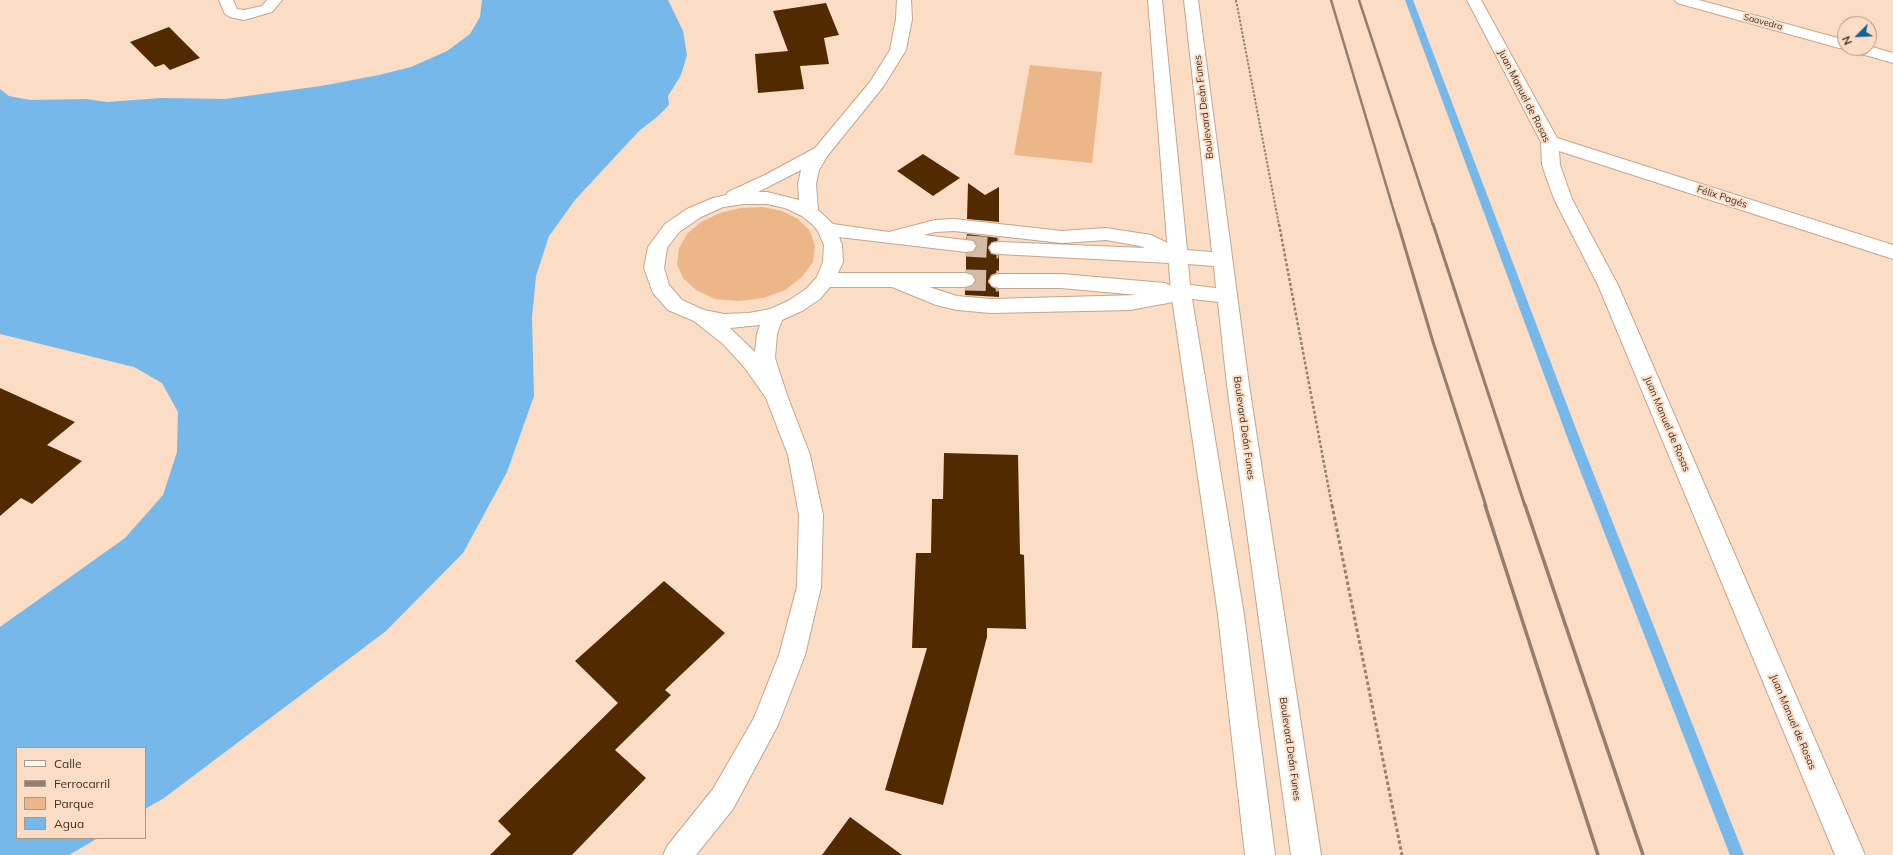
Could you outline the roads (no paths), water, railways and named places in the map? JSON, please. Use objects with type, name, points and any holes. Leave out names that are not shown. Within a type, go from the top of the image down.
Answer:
[{"type":"street","points":[[226,0],[230,11],[235,14],[244,15],[267,9],[275,0]]},
{"type":"street","points":[[809,212],[807,184],[810,170],[821,152],[877,84],[898,50],[904,20],[904,0]]},
{"type":"street","points":[[1155,0],[1181,291],[1231,615],[1260,855]]},
{"type":"street","name":"Boulevard Deán Funes","points":[[1191,0],[1238,385],[1306,855]]},
{"type":"street","name":"Juan Manuel de Rosas","points":[[1474,0],[1550,142],[1551,165],[1563,200],[1608,285],[1850,855]]},
{"type":"street","name":"Saavedra","points":[[1682,0],[1837,43]]},
{"type":"street","points":[[1877,54],[1893,58]]},
{"type":"street","name":"Félix Pagés","points":[[1550,142],[1893,252]]},
{"type":"street","points":[[720,202],[744,198],[767,198],[790,203],[809,212],[827,229],[833,245],[833,262],[825,280],[807,298],[795,306],[774,315],[749,320],[724,321],[700,316],[675,305],[660,288],[654,268],[658,247],[672,228],[694,213],[771,179],[821,152]]},
{"type":"street","points":[[889,238],[935,226],[954,225],[1062,245],[1223,260]]},
{"type":"street","points":[[827,229],[889,238],[966,246]]},
{"type":"street","points":[[999,248],[1062,245]]},
{"type":"street","points":[[1061,304],[1062,245]]},
{"type":"street","points":[[825,280],[965,280]]},
{"type":"street","points":[[894,280],[936,298],[957,303],[991,306],[1130,303],[1154,299],[1181,291]]},
{"type":"street","points":[[999,281],[1061,281],[1227,296]]},
{"type":"street","points":[[678,855],[723,799],[765,725],[792,655],[809,587],[811,515],[799,455],[776,395],[765,358],[767,334],[774,315]]},
{"type":"street","points":[[700,316],[730,339],[752,362],[776,395]]},
{"type":"water","points":[[482,0],[668,0],[683,31],[687,55],[681,75],[668,96],[669,105],[657,117],[639,131],[575,200],[549,236],[536,276],[532,317],[534,396],[507,472],[463,553],[386,631],[164,798],[146,808],[146,747],[16,747],[16,839],[96,839],[69,855],[0,855],[0,627],[125,538],[163,495],[177,452],[178,412],[162,383],[134,367],[0,334],[0,89],[9,96],[30,100],[86,99],[107,102],[161,98],[225,99],[321,86],[379,75],[411,67],[447,51],[470,34],[480,17]]},
{"type":"waterway","points":[[1409,0],[1575,442],[1737,855]]},
{"type":"tunnel","points":[[966,246],[999,248]]},
{"type":"tunnel","points":[[965,280],[999,281]]},
{"type":"railway","points":[[1331,0],[1398,225]]},
{"type":"railway","points":[[1359,0],[1433,225]]},
{"type":"railway","points":[[1398,224],[1433,342],[1486,506]]},
{"type":"railway","points":[[1433,224],[1525,506]]},
{"type":"railway","points":[[1485,505],[1598,855]]},
{"type":"railway","points":[[1525,505],[1643,855]]}]
